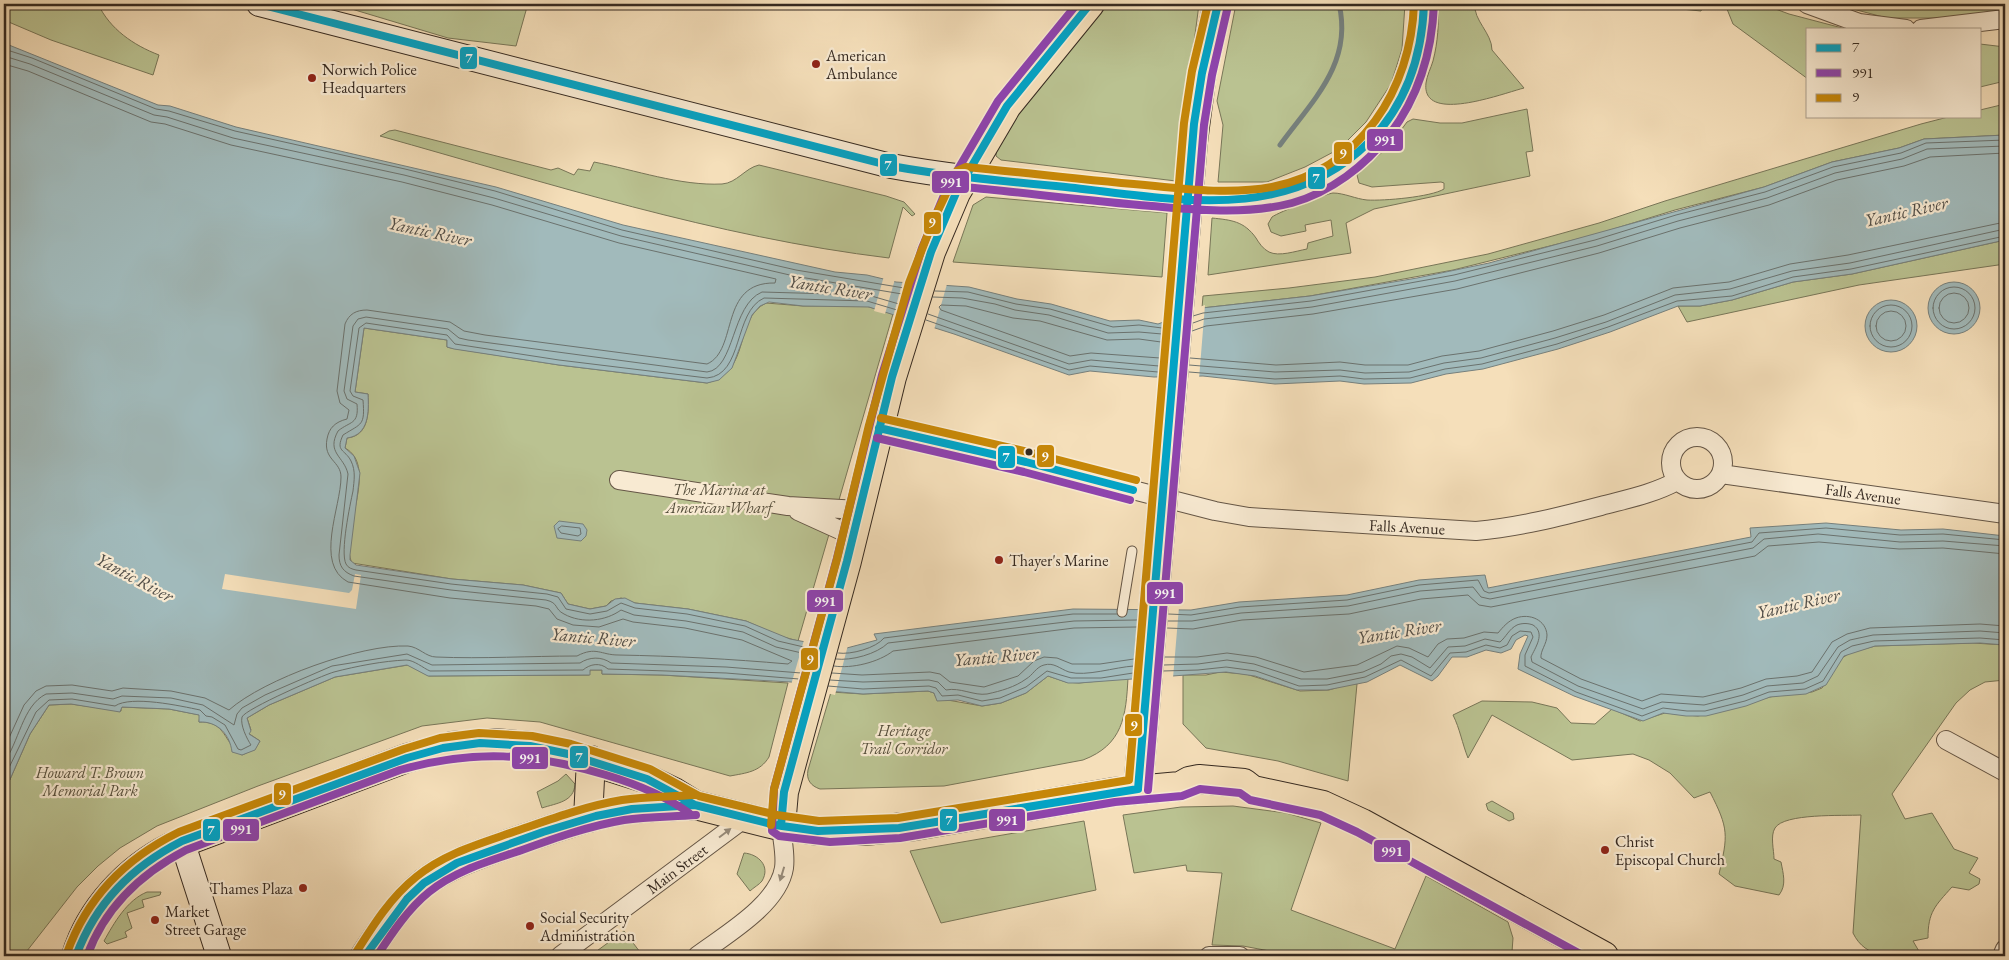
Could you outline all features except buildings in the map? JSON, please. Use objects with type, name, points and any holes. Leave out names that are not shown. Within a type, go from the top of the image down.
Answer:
[{"type":"main road","points":[[259,4],[878,163],[965,177],[1124,194],[1218,201],[1271,197],[1305,187],[1326,178],[1349,162],[1370,143],[1393,113],[1408,84],[1417,58],[1424,4]]},
{"type":"main road","points":[[781,826],[784,792],[831,620],[879,428],[931,252],[965,177],[1014,96],[1090,4]]},
{"type":"main road","points":[[1138,789],[1193,142],[1202,73],[1218,4]]},
{"type":"main road","points":[[76,956],[92,920],[117,888],[149,860],[182,841],[397,761],[443,748],[480,744],[518,744],[591,760],[662,785],[695,805],[781,826],[830,832],[899,828],[1138,789],[1180,786],[1191,780],[1240,782],[1253,790],[1323,805],[1362,823],[1604,956]]},
{"type":"main road","points":[[588,818],[591,760]]},
{"type":"main road","points":[[364,956],[406,900],[425,882],[481,854],[588,818],[631,809],[695,805]]},
{"type":"main road","points":[[182,841],[218,956]]},
{"type":"street","points":[[1807,4],[1859,23],[1898,28]]},
{"type":"street","points":[[1929,28],[2005,19]]},
{"type":"street","points":[[879,428],[976,450]]},
{"type":"street","points":[[1695,437],[1711,440],[1721,452],[1723,459],[1721,474],[1712,485],[1705,488],[1690,489],[1677,481],[1670,466],[1671,457],[1680,443],[1695,437]]},
{"type":"street","name":"Falls Avenue","points":[[1721,474],[2005,514]]},
{"type":"street","points":[[619,480],[788,506],[856,523]]},
{"type":"street","name":"Falls Avenue","points":[[1133,490],[1215,511],[1249,517],[1476,531],[1549,519],[1646,494],[1677,481]]},
{"type":"street","points":[[788,506],[856,523]]},
{"type":"street","points":[[1946,740],[2005,772]]},
{"type":"street","name":"Main Street","points":[[560,956],[745,818]]},
{"type":"street","points":[[697,956],[756,911],[777,885],[784,870],[781,826]]},
{"type":"street","points":[[2002,956],[2005,949]]},
{"type":"street","points":[[1209,956],[1240,956]]},
{"type":"lane","points":[[1122,612],[1132,551]]},
{"type":"green space","points":[[4,4],[98,4],[109,21],[123,35],[159,55],[153,75],[51,40],[4,20]]},
{"type":"green space","points":[[335,4],[527,4],[527,7],[516,46],[448,38]]},
{"type":"green space","points":[[1105,4],[1199,4],[1176,181],[1001,160],[996,156],[997,142],[1055,61]]},
{"type":"green space","points":[[1236,4],[1405,4],[1402,49],[1391,84],[1366,122],[1339,149],[1305,167],[1267,182],[1218,182],[1223,125],[1217,101]]},
{"type":"green space","points":[[1438,4],[1475,4],[1477,16],[1489,38],[1492,50],[1524,88],[1466,103],[1450,104],[1436,102],[1428,95],[1426,83],[1436,47]]},
{"type":"green space","points":[[1632,4],[1704,4],[1701,11]]},
{"type":"green space","points":[[1725,4],[1762,4],[1789,14],[1842,28],[1806,28],[1806,78],[1733,24]]},
{"type":"green space","points":[[1834,4],[2005,4],[2005,13],[1957,18],[1887,18]]},
{"type":"green space","points":[[1982,44],[2005,47],[2005,81],[1982,87]]},
{"type":"green space","points":[[2005,104],[2005,135],[1924,139],[1899,148],[1832,162],[1764,187],[1675,210],[1594,235],[1453,270],[1310,296],[1202,308],[1203,296],[1375,277],[1488,254],[1599,223],[1665,201],[1921,124],[1944,118],[1982,118],[1982,110]]},
{"type":"green space","points":[[1527,109],[1533,151],[1526,152],[1530,176],[1374,209],[1346,223],[1351,253],[1208,275],[1212,218],[1237,222],[1247,228],[1269,252],[1278,254],[1307,249],[1308,243],[1333,236],[1331,220],[1305,225],[1306,231],[1281,236],[1271,232],[1268,224],[1272,217],[1321,196],[1333,193],[1367,200],[1384,200],[1429,194],[1444,189],[1444,183],[1441,182],[1372,187],[1359,183],[1357,175],[1390,145],[1407,122],[1413,119],[1440,123],[1462,123]]},
{"type":"green space","points":[[395,130],[551,170],[558,168],[574,175],[578,169],[590,171],[594,162],[690,183],[722,184],[732,181],[749,169],[759,165],[886,196],[904,202],[915,214],[912,216],[903,207],[889,258],[824,249],[696,223],[632,207],[380,136]]},
{"type":"green space","points":[[986,197],[1167,213],[1162,277],[953,262],[973,205]]},
{"type":"green space","points":[[2005,240],[2005,264],[1859,285],[1687,322],[1678,306],[1700,306],[1732,300],[1793,282],[1852,274]]},
{"type":"green space","name":"The Marina at American Wharf","points":[[766,303],[803,306],[866,306],[893,314],[798,641],[780,636],[746,621],[688,609],[635,603],[621,598],[611,601],[606,606],[590,609],[568,604],[561,593],[523,585],[452,579],[352,563],[349,551],[350,535],[359,485],[359,470],[355,457],[345,448],[347,438],[360,433],[364,428],[368,415],[368,394],[355,392],[364,328],[447,340],[447,347],[451,348],[559,365],[707,383],[721,377],[731,368],[737,357],[749,321],[756,311]]},
{"type":"green space","points":[[1973,643],[2005,645],[2005,680],[1985,682],[1970,690],[1956,703],[1892,794],[1905,819],[1932,813],[1954,849],[1978,858],[1969,873],[1980,879],[1979,884],[1969,890],[1952,887],[1941,899],[1931,915],[1928,938],[1913,941],[1920,953],[1919,956],[1881,955],[1865,948],[1853,933],[1861,815],[1801,818],[1781,823],[1775,828],[1772,839],[1774,859],[1781,862],[1784,883],[1779,895],[1735,886],[1719,874],[1724,850],[1725,832],[1721,815],[1710,792],[1694,798],[1670,773],[1649,760],[1633,754],[1572,760],[1492,715],[1468,758],[1453,715],[1482,701],[1532,702],[1557,708],[1571,723],[1595,724],[1612,709],[1640,721],[1665,713],[1698,716],[1774,696],[1812,692],[1822,688],[1842,658],[1850,653],[1875,646]]},
{"type":"green space","name":"Howard T. Brown Memorial Park","points":[[408,665],[429,676],[589,675],[590,670],[602,670],[602,674],[662,675],[788,683],[769,757],[757,769],[730,776],[540,722],[487,718],[422,726],[258,786],[157,826],[120,848],[98,866],[77,887],[23,956],[4,956],[4,793],[30,734],[49,705],[71,704],[121,711],[121,707],[169,709],[200,715],[199,722],[215,725],[242,755],[255,749],[260,741],[248,733],[251,730],[247,718],[269,705],[335,677]]},
{"type":"green space","points":[[1220,672],[1246,674],[1300,691],[1329,690],[1349,684],[1357,684],[1348,781],[1278,761],[1206,748],[1183,724],[1183,675],[1206,675]]},
{"type":"green space","name":"Heritage Trail Corridor","points":[[1048,676],[1066,682],[1079,683],[1128,678],[1126,705],[1120,728],[1107,746],[1096,754],[1083,760],[944,786],[820,789],[809,780],[808,770],[831,692],[863,694],[928,691],[934,693],[936,698],[982,706],[1001,703],[1026,693]]},
{"type":"green space","points":[[566,774],[575,784],[572,795],[564,801],[542,808],[537,792],[558,781]]},
{"type":"green space","points":[[1492,801],[1513,813],[1514,819],[1509,821],[1488,810],[1486,804]]},
{"type":"green space","points":[[1233,806],[1286,813],[1321,823],[1291,910],[1395,949],[1426,876],[1508,922],[1513,938],[1512,952],[1516,956],[1296,956],[1243,946],[1212,945],[1222,873],[1187,871],[1186,865],[1134,873],[1123,815],[1181,807]]},
{"type":"green space","points":[[1084,821],[1096,890],[941,923],[910,851]]},
{"type":"green space","points":[[744,853],[758,858],[765,870],[762,881],[750,891],[737,874]]},
{"type":"green space","points":[[147,892],[161,892],[160,895],[142,900],[144,907],[127,913],[132,928],[125,932],[127,937],[107,944],[104,941],[127,906]]},
{"type":"green space","points":[[624,931],[643,956],[590,956]]},
{"type":"water","name":"Yantic River","points":[[4,43],[158,105],[170,106],[236,127],[496,187],[623,225],[835,272],[867,275],[896,282],[969,287],[1017,299],[1051,304],[1110,321],[1139,320],[1158,324],[1202,308],[1310,296],[1417,278],[1489,263],[1764,187],[1832,162],[1899,148],[1924,139],[2005,135],[2005,240],[1852,274],[1793,282],[1732,300],[1700,306],[1678,306],[1610,332],[1558,349],[1483,369],[1446,374],[1411,383],[1364,384],[1340,381],[1275,384],[1203,376],[1154,377],[1090,371],[1069,375],[954,334],[869,307],[803,306],[769,302],[760,306],[752,315],[732,368],[719,380],[707,383],[559,365],[454,349],[447,347],[447,340],[364,328],[355,392],[368,394],[368,415],[364,428],[354,436],[347,438],[345,448],[354,456],[360,473],[350,555],[350,560],[356,565],[452,579],[523,585],[561,593],[568,604],[590,609],[606,606],[615,599],[625,598],[635,603],[688,609],[746,621],[790,639],[843,649],[877,640],[874,634],[1073,609],[1191,610],[1239,602],[1347,595],[1419,580],[1485,575],[1488,588],[1751,537],[1750,528],[1826,523],[1901,530],[1943,529],[2005,536],[2005,645],[1980,643],[1875,646],[1844,656],[1826,685],[1806,694],[1770,697],[1746,706],[1706,716],[1663,713],[1643,721],[1574,696],[1518,669],[1520,654],[1528,636],[1525,635],[1516,640],[1511,649],[1501,653],[1486,650],[1467,657],[1452,657],[1432,681],[1400,665],[1367,682],[1327,690],[1297,690],[1255,676],[1226,672],[1079,683],[1068,683],[1048,676],[1026,693],[1001,703],[982,706],[958,700],[937,701],[934,693],[928,691],[863,694],[829,691],[791,682],[662,675],[602,674],[602,670],[590,670],[590,675],[428,676],[407,665],[335,677],[269,705],[247,718],[251,731],[249,734],[260,741],[255,750],[242,755],[232,752],[229,740],[222,730],[212,724],[199,722],[199,715],[169,709],[122,707],[120,712],[71,704],[49,705],[30,734],[4,793]]},
{"type":"water","points":[[1949,282],[1959,282],[1969,286],[1976,293],[1980,308],[1976,323],[1969,330],[1959,334],[1949,334],[1939,330],[1932,323],[1928,313],[1928,303],[1932,293],[1939,286]]},
{"type":"water","points":[[1886,300],[1896,300],[1906,304],[1913,311],[1917,326],[1913,341],[1906,348],[1896,352],[1886,352],[1876,348],[1869,341],[1865,331],[1865,321],[1869,311],[1876,304]]},
{"type":"water","points":[[559,521],[583,524],[587,530],[586,536],[581,541],[557,538],[554,526]]},
{"type":"pier","points":[[884,276],[895,279],[885,314],[874,311]]},
{"type":"pier","points":[[903,280],[947,284],[934,330],[893,317]]},
{"type":"pier","points":[[1205,305],[1199,379],[1159,380],[1164,319]]},
{"type":"pier","points":[[225,574],[349,593],[352,590],[355,574],[361,575],[356,609],[222,589]]},
{"type":"pier","points":[[1140,606],[1179,607],[1173,678],[1134,680]]},
{"type":"pier","points":[[804,640],[843,646],[848,645],[835,695],[791,685]]},
{"type":"waterway","points":[[1280,145],[1317,96],[1335,63],[1340,45],[1342,25],[1339,4]]},
{"type":"tunnel","points":[[976,450],[1133,490]]},
{"type":"transit line","name":"7","points":[[259,4],[891,166],[983,179],[1193,200],[1231,200],[1268,195],[1304,185],[1338,167],[1370,141],[1383,127],[1410,78],[1420,42],[1424,4]]},
{"type":"transit line","name":"991","points":[[1077,4],[998,101],[947,188],[922,248],[882,375],[837,558],[774,789],[772,831],[779,836],[830,842],[900,838],[1115,802],[1182,796],[1200,789],[1240,793],[1250,800],[1320,815],[1357,832],[1584,956]]},
{"type":"transit line","name":"7","points":[[781,826],[784,792],[847,561],[892,377],[931,252],[956,193],[1007,106],[1090,4]]},
{"type":"transit line","name":"9","points":[[67,953],[85,914],[97,897],[126,867],[160,842],[179,832],[404,749],[440,738],[479,733],[532,736],[571,744],[650,769],[699,796],[777,815],[819,821],[898,818],[1129,780],[1184,123],[1192,71],[1208,4]]},
{"type":"transit line","name":"7","points":[[1138,789],[1194,124],[1202,73],[1218,4]]},
{"type":"transit line","name":"9","points":[[771,825],[774,789],[837,559],[869,425],[909,283],[933,221],[957,171],[966,167],[1214,191],[1272,187],[1304,177],[1331,163],[1355,144],[1375,121],[1391,95],[1403,66],[1411,36],[1414,4]]},
{"type":"transit line","name":"991","points":[[964,187],[1105,202],[1205,210],[1275,207],[1306,198],[1334,185],[1370,157],[1400,119],[1409,104],[1422,73],[1433,22],[1434,4]]},
{"type":"transit line","name":"991","points":[[1148,790],[1204,125],[1212,75],[1228,6]]},
{"type":"transit line","name":"9","points":[[881,418],[1028,452],[1136,480]]},
{"type":"transit line","name":"7","points":[[879,428],[1026,462],[1133,490]]},
{"type":"transit line","name":"991","points":[[877,438],[1024,472],[1130,500]]},
{"type":"transit line","name":"7","points":[[76,956],[84,937],[105,903],[132,875],[164,851],[182,841],[407,758],[443,748],[480,743],[530,746],[568,754],[647,779],[695,805],[775,825],[818,831],[899,828],[1138,789]]},
{"type":"transit line","name":"991","points":[[87,956],[95,938],[114,907],[139,881],[169,859],[186,850],[400,770],[427,763],[453,759],[503,756],[553,762],[606,775],[639,786],[660,795],[689,813]]},
{"type":"transit line","name":"9","points":[[357,951],[399,893],[416,877],[451,855],[477,844],[595,806],[631,799],[694,795]]},
{"type":"transit line","name":"7","points":[[365,956],[407,899],[424,883],[457,863],[543,832],[596,816],[632,809],[695,805]]},
{"type":"transit line","name":"991","points":[[377,956],[401,922],[421,899],[439,884],[462,872],[547,841],[598,826],[633,819],[696,815]]},
{"type":"place","name":"American Ambulance","points":[[816,64]]},
{"type":"place","name":"Norwich Police Headquarters","points":[[312,78]]},
{"type":"place","name":"Thayer's Marine","points":[[999,560]]},
{"type":"place","name":"Christ Episcopal Church","points":[[1605,850]]},
{"type":"place","name":"Thames Plaza","points":[[303,888]]},
{"type":"place","name":"Market Street Garage","points":[[155,920]]},
{"type":"place","name":"Social Security Administration","points":[[530,926]]}]
